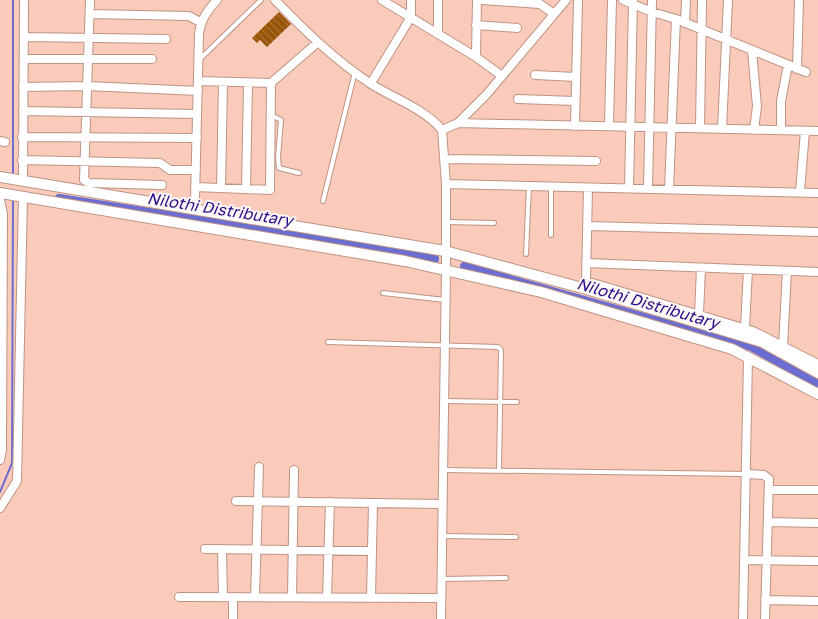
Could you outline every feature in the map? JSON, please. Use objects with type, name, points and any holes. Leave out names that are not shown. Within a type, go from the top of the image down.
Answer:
[{"type":"street","points":[[21,180],[24,0]]},
{"type":"street","points":[[90,0],[84,177],[86,182],[162,185]]},
{"type":"street","points":[[195,199],[200,22],[217,0]]},
{"type":"street","points":[[275,0],[317,43],[371,84],[433,120],[442,130],[446,184],[446,269],[441,619]]},
{"type":"street","points":[[371,84],[410,17],[411,0]]},
{"type":"street","points":[[438,0],[438,34]]},
{"type":"street","points":[[476,56],[477,0]]},
{"type":"street","points":[[482,0],[540,4],[554,14]]},
{"type":"street","points":[[442,130],[458,123],[502,76],[566,0]]},
{"type":"street","points":[[575,126],[578,0]]},
{"type":"street","points":[[608,126],[612,0]]},
{"type":"street","points":[[623,0],[632,2],[652,12],[676,19],[806,72]]},
{"type":"street","points":[[648,189],[652,0]]},
{"type":"street","points":[[685,23],[686,0]]},
{"type":"street","points":[[700,128],[702,0]]},
{"type":"street","points":[[722,129],[728,0]]},
{"type":"street","points":[[797,69],[799,0]]},
{"type":"street","points":[[386,1],[476,56],[502,76]]},
{"type":"street","points":[[629,188],[632,2]]},
{"type":"street","points":[[90,14],[189,16],[200,22]]},
{"type":"street","points":[[669,190],[676,19]]},
{"type":"street","points":[[476,25],[518,28]]},
{"type":"street","points":[[24,37],[166,39]]},
{"type":"street","points":[[198,81],[271,84],[317,43]]},
{"type":"street","points":[[752,51],[757,106],[754,130]]},
{"type":"street","points":[[24,58],[152,58]]},
{"type":"street","points":[[781,130],[781,101],[788,65]]},
{"type":"street","points":[[534,75],[576,77]]},
{"type":"street","points":[[220,188],[223,83]]},
{"type":"street","points":[[246,189],[248,84]]},
{"type":"street","points":[[195,187],[270,190],[271,84]]},
{"type":"street","points":[[23,88],[87,86],[198,91]]},
{"type":"street","points":[[518,99],[575,101]]},
{"type":"street","points":[[23,111],[198,114]]},
{"type":"street","points":[[458,123],[818,131]]},
{"type":"street","points":[[800,192],[805,131]]},
{"type":"street","points":[[22,137],[197,138]]},
{"type":"street","points":[[445,159],[596,161]]},
{"type":"street","points":[[22,160],[160,163],[170,170],[196,170]]},
{"type":"street","points":[[3,177],[445,251],[699,314],[745,328],[818,364]]},
{"type":"street","points":[[446,184],[818,193]]},
{"type":"street","points":[[586,285],[588,188]]},
{"type":"street","points":[[10,196],[446,269],[541,292],[732,349],[818,394]]},
{"type":"street","points":[[0,460],[3,214],[10,196]]},
{"type":"street","points":[[0,508],[17,481],[10,196]]},
{"type":"street","points":[[587,226],[818,232]]},
{"type":"street","points":[[586,263],[818,272]]},
{"type":"street","points":[[699,314],[701,268]]},
{"type":"street","points":[[745,328],[748,270]]},
{"type":"street","points":[[783,346],[787,271]]},
{"type":"street","points":[[586,285],[762,342],[818,373]]},
{"type":"street","points":[[743,619],[748,358]]},
{"type":"street","points":[[255,597],[258,467]]},
{"type":"street","points":[[292,597],[294,470]]},
{"type":"street","points":[[747,474],[768,476],[765,619]]},
{"type":"street","points":[[769,490],[818,490]]},
{"type":"street","points":[[236,501],[442,504]]},
{"type":"street","points":[[327,598],[330,502]]},
{"type":"street","points":[[371,598],[373,503]]},
{"type":"street","points":[[768,522],[818,523]]},
{"type":"street","points":[[204,549],[372,551]]},
{"type":"street","points":[[222,549],[223,597]]},
{"type":"street","points":[[744,560],[818,561]]},
{"type":"street","points":[[179,596],[441,598]]},
{"type":"street","points":[[233,597],[233,619]]},
{"type":"street","points":[[765,600],[818,600]]},
{"type":"lane","points":[[198,61],[261,0]]},
{"type":"lane","points":[[323,201],[356,72]]},
{"type":"lane","points":[[271,115],[281,120],[279,168],[299,173]]},
{"type":"lane","points":[[526,254],[529,186]]},
{"type":"lane","points":[[551,187],[551,235]]},
{"type":"lane","points":[[446,222],[494,223]]},
{"type":"lane","points":[[383,293],[445,300]]},
{"type":"lane","points":[[328,342],[498,348],[501,350],[499,471]]},
{"type":"lane","points":[[444,402],[517,402]]},
{"type":"lane","points":[[442,470],[747,474]]},
{"type":"lane","points":[[442,536],[516,537]]},
{"type":"lane","points":[[441,578],[506,578]]},
{"type":"building","points":[[279,12],[291,24],[267,47],[260,40],[257,43],[252,38]]},
{"type":"waterway","points":[[13,0],[13,177]]},
{"type":"waterway","name":"Nilothi Distributary","points":[[59,198],[397,250],[435,259]]},
{"type":"waterway","points":[[0,492],[12,463],[13,199]]},
{"type":"waterway","name":"Nilothi Distributary","points":[[464,266],[751,347],[818,384]]}]
